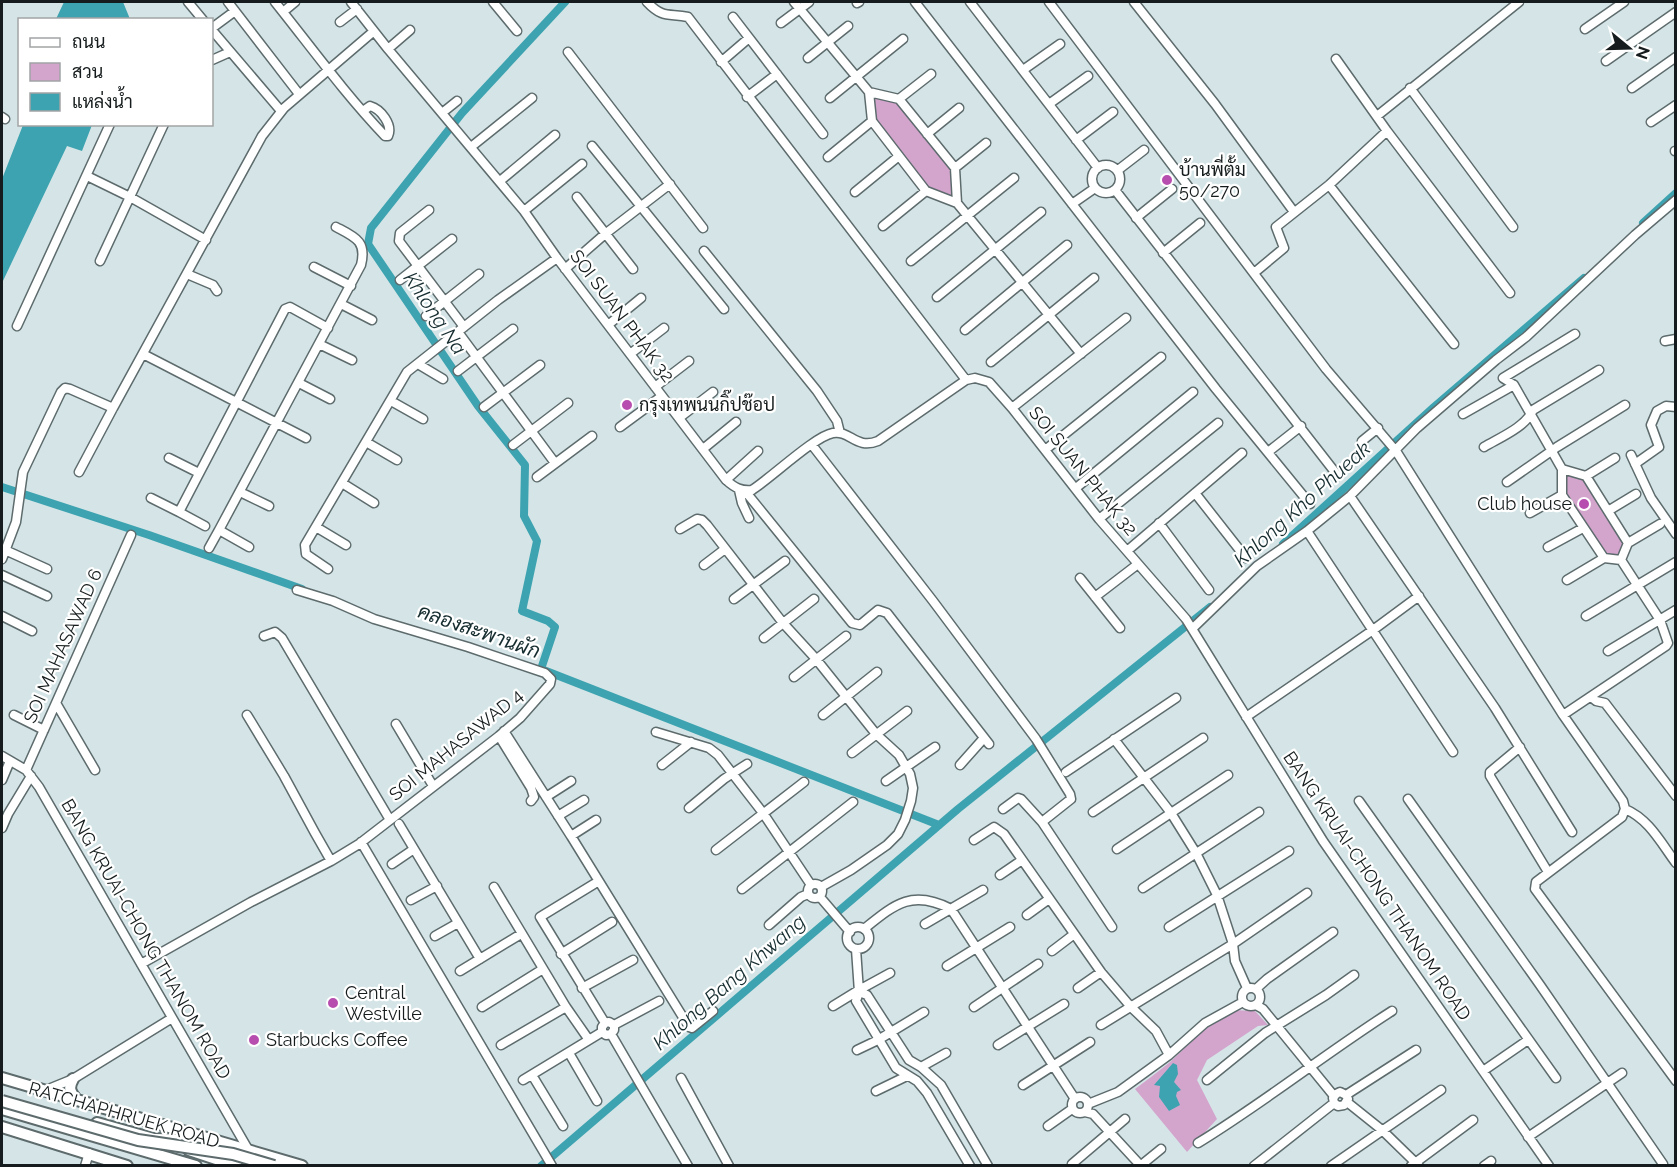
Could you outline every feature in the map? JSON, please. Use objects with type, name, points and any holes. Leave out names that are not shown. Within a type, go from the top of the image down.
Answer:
[{"type":"main road","points":[[2,1078],[302,1166]]},
{"type":"main road","points":[[73,1078],[70,1092],[77,1099]]},
{"type":"main road","name":"RATCHAPHRUEK ROAD","points":[[2,1096],[154,1139],[237,1166]]},
{"type":"main road","points":[[2,1101],[138,1140],[233,1154],[274,1166]]},
{"type":"main road","points":[[2,1109],[196,1166]]},
{"type":"main road","name":"RATCHAPHRUEK ROAD","points":[[2,1114],[181,1166]]},
{"type":"main road","points":[[3,1130],[89,1153],[124,1165]]},
{"type":"main road","points":[[154,1139],[214,1140]]},
{"type":"street","points":[[188,2],[201,18]]},
{"type":"street","points":[[228,2],[299,94]]},
{"type":"street","points":[[275,2],[363,111]]},
{"type":"street","points":[[283,12],[295,2]]},
{"type":"street","points":[[493,2],[517,31]]},
{"type":"street","points":[[647,2],[662,14],[688,18],[966,380],[878,441],[866,445],[840,433],[824,436],[752,490],[742,490],[742,503],[749,519]]},
{"type":"street","points":[[781,23],[797,5],[808,2]]},
{"type":"street","points":[[915,2],[1216,389],[1310,504]]},
{"type":"street","points":[[970,2],[1098,168]]},
{"type":"street","points":[[1050,2],[1326,369],[1393,447],[1563,715],[1623,801],[1625,809],[1622,817],[1548,872],[1536,882],[1535,889],[1676,1081]]},
{"type":"street","points":[[1134,2],[1215,104],[1294,212]]},
{"type":"street","points":[[1377,116],[1519,2]]},
{"type":"street","points":[[1585,29],[1624,2]]},
{"type":"street","points":[[340,22],[354,5]]},
{"type":"street","name":"SOI SUAN PHAK 32","points":[[354,5],[524,211],[557,258],[726,480],[742,490],[852,623],[860,625],[878,610],[887,613],[986,741],[960,765]]},
{"type":"street","points":[[797,5],[869,92],[872,121],[926,191],[957,203],[1081,354]]},
{"type":"street","points":[[213,28],[235,11]]},
{"type":"street","points":[[1606,61],[1676,12]]},
{"type":"street","points":[[733,17],[823,134]]},
{"type":"street","points":[[808,58],[848,26]]},
{"type":"street","points":[[213,30],[280,111]]},
{"type":"street","points":[[388,49],[410,30]]},
{"type":"street","points":[[79,472],[252,152],[280,111],[374,31]]},
{"type":"street","points":[[720,62],[749,38]]},
{"type":"street","points":[[830,98],[903,39]]},
{"type":"street","points":[[1023,70],[1060,44]]},
{"type":"street","points":[[213,60],[230,52]]},
{"type":"street","points":[[568,52],[704,228]]},
{"type":"street","points":[[1632,88],[1676,57]]},
{"type":"street","points":[[1336,59],[1510,293]]},
{"type":"street","points":[[747,97],[777,74]]},
{"type":"street","points":[[899,99],[931,74]]},
{"type":"street","points":[[1049,104],[1088,76]]},
{"type":"street","points":[[1410,88],[1513,226]]},
{"type":"street","points":[[869,92],[899,99],[955,168],[957,203]]},
{"type":"street","points":[[471,147],[532,98]]},
{"type":"street","points":[[442,113],[457,101]]},
{"type":"street","points":[[1651,122],[1676,105]]},
{"type":"street","points":[[927,134],[959,108]]},
{"type":"street","points":[[1076,140],[1113,112]]},
{"type":"street","points":[[828,157],[872,121]]},
{"type":"street","points":[[17,326],[109,126]]},
{"type":"street","points":[[100,261],[163,126]]},
{"type":"street","points":[[1254,273],[1284,248],[1276,227],[1329,185],[1387,130]]},
{"type":"street","points":[[500,181],[555,135]]},
{"type":"street","points":[[955,168],[986,143]]},
{"type":"street","points":[[592,146],[724,309]]},
{"type":"street","points":[[1118,170],[1144,150]]},
{"type":"street","points":[[855,192],[899,156]]},
{"type":"street","points":[[524,211],[582,165]]},
{"type":"street","points":[[1108,165],[1118,170],[1120,181],[1115,190],[1104,193],[1095,188],[1092,177],[1098,168],[1108,165]]},
{"type":"street","points":[[87,176],[130,197],[206,240]]},
{"type":"street","points":[[911,261],[1014,178]]},
{"type":"street","points":[[565,268],[670,184]]},
{"type":"street","points":[[1329,185],[1454,344]]},
{"type":"street","points":[[1072,204],[1095,188]]},
{"type":"street","points":[[1136,218],[1172,189]]},
{"type":"street","points":[[1115,190],[1338,476]]},
{"type":"street","points":[[883,226],[926,191]]},
{"type":"street","points":[[578,197],[633,269]]},
{"type":"street","points":[[1190,624],[1257,566],[1307,531],[1350,496],[1393,447],[1526,337],[1642,228],[1676,200]]},
{"type":"street","points":[[429,210],[399,237],[399,241],[444,302],[476,357],[555,463]]},
{"type":"street","points":[[937,297],[1041,212]]},
{"type":"street","points":[[1163,253],[1200,223]]},
{"type":"street","points":[[209,548],[362,265],[363,250],[360,242],[356,237],[336,227]]},
{"type":"street","points":[[399,280],[452,239]]},
{"type":"street","points":[[965,330],[1067,245]]},
{"type":"street","points":[[704,251],[817,391],[837,421],[840,433]]},
{"type":"street","points":[[328,569],[309,557],[304,550],[304,545],[407,372],[557,258]]},
{"type":"street","points":[[314,267],[351,286]]},
{"type":"street","points":[[187,274],[213,285],[217,291]]},
{"type":"street","points":[[426,316],[479,274]]},
{"type":"street","points":[[991,362],[1094,278]]},
{"type":"street","points":[[608,325],[641,298]]},
{"type":"street","points":[[341,304],[372,320]]},
{"type":"street","points":[[179,512],[285,309],[290,307],[328,328]]},
{"type":"street","points":[[1012,408],[1126,318]]},
{"type":"street","points":[[630,354],[664,328]]},
{"type":"street","points":[[458,371],[513,329]]},
{"type":"street","points":[[1575,334],[1503,378],[1514,385],[1562,469],[1562,495],[1604,558]]},
{"type":"street","points":[[1665,341],[1676,339]]},
{"type":"street","points":[[319,344],[352,360]]},
{"type":"street","points":[[143,354],[306,438]]},
{"type":"street","points":[[1045,450],[1161,357]]},
{"type":"street","points":[[655,387],[689,361]]},
{"type":"street","points":[[418,364],[443,379]]},
{"type":"street","points":[[484,407],[540,365]]},
{"type":"street","points":[[1484,447],[1521,425],[1533,410],[1599,370]]},
{"type":"street","name":"SOI SUAN PHAK 32","points":[[966,380],[975,378],[989,382],[1099,519],[1190,624]]},
{"type":"street","points":[[299,383],[330,399]]},
{"type":"street","points":[[1463,414],[1514,385]]},
{"type":"street","points":[[47,569],[3,554],[16,522],[21,482],[30,457],[63,390],[70,389],[113,408]]},
{"type":"street","points":[[679,418],[713,392]]},
{"type":"street","points":[[1076,488],[1193,392]]},
{"type":"street","points":[[620,428],[662,396]]},
{"type":"street","points":[[391,401],[423,418]]},
{"type":"street","points":[[513,445],[568,403]]},
{"type":"street","points":[[1507,482],[1557,447],[1625,405]]},
{"type":"street","points":[[1635,464],[1659,447],[1652,425],[1656,411],[1666,406],[1676,407]]},
{"type":"street","points":[[703,449],[736,422]]},
{"type":"street","points":[[1099,519],[1218,423]]},
{"type":"street","points":[[1268,452],[1301,426]]},
{"type":"street","points":[[1362,441],[1378,428]]},
{"type":"street","points":[[537,477],[592,436]]},
{"type":"street","points":[[366,442],[397,460]]},
{"type":"street","points":[[812,445],[1036,739],[1070,794],[1071,799],[1042,822]]},
{"type":"street","points":[[726,480],[758,451]]},
{"type":"street","points":[[1127,551],[1242,453]]},
{"type":"street","points":[[1631,456],[1652,498],[1676,534]]},
{"type":"street","points":[[169,458],[199,473]]},
{"type":"street","points":[[1586,476],[1615,458]]},
{"type":"street","points":[[1562,469],[1586,476],[1628,543]]},
{"type":"street","points":[[342,483],[374,503]]},
{"type":"street","points":[[240,492],[269,506]]},
{"type":"street","points":[[1195,493],[1246,558]]},
{"type":"street","points":[[1608,511],[1636,494]]},
{"type":"street","points":[[1530,513],[1562,495]]},
{"type":"street","points":[[1350,496],[1520,747],[1572,832]]},
{"type":"street","points":[[151,498],[205,526]]},
{"type":"street","points":[[680,529],[692,521],[702,520],[783,623],[816,659],[876,734],[899,755],[907,768],[913,788],[912,801],[898,834],[887,845],[851,870],[821,887]]},
{"type":"street","points":[[1159,524],[1209,590]]},
{"type":"street","points":[[1620,560],[1628,543],[1660,524]]},
{"type":"street","points":[[316,527],[346,545]]},
{"type":"street","points":[[1548,547],[1583,528]]},
{"type":"street","points":[[219,530],[249,547]]},
{"type":"street","points":[[1307,531],[1453,752]]},
{"type":"street","name":"SOI MAHASAWAD 6","points":[[2,828],[131,535]]},
{"type":"street","points":[[704,565],[725,549]]},
{"type":"street","points":[[1563,715],[1666,646],[1668,639],[1660,620],[1620,560],[1604,558],[1567,580]]},
{"type":"street","points":[[734,599],[785,561]]},
{"type":"street","points":[[1586,616],[1676,562]]},
{"type":"street","points":[[1095,597],[1138,564]]},
{"type":"street","points":[[2,575],[47,596]]},
{"type":"street","points":[[1080,578],[1120,628]]},
{"type":"street","name":"SOI MAHASAWAD 4","points":[[141,964],[332,861],[394,822],[433,786],[520,718],[552,681],[550,676],[468,647],[374,619],[333,601],[297,590]]},
{"type":"street","points":[[1246,717],[1419,596]]},
{"type":"street","points":[[764,638],[814,598]]},
{"type":"street","points":[[1608,651],[1676,610]]},
{"type":"street","points":[[2,616],[32,631]]},
{"type":"street","name":"BANG KRUAI-CHONG THANOM ROAD","points":[[1190,624],[1323,841],[1549,1166]]},
{"type":"street","points":[[264,636],[275,632],[282,638],[480,959]]},
{"type":"street","points":[[794,677],[846,636]]},
{"type":"street","points":[[824,715],[878,672]]},
{"type":"street","points":[[1591,697],[1605,703],[1676,796]]},
{"type":"street","points":[[1066,772],[1176,698]]},
{"type":"street","points":[[56,703],[95,770]]},
{"type":"street","points":[[852,753],[907,711]]},
{"type":"street","points":[[14,714],[44,730]]},
{"type":"street","points":[[247,715],[332,861]]},
{"type":"street","points":[[396,724],[433,786]]},
{"type":"street","points":[[656,732],[709,748],[718,755],[789,850],[809,890],[815,899],[823,892],[821,887],[816,884],[809,890],[769,925]]},
{"type":"street","points":[[502,734],[571,836],[689,1027],[692,1028],[713,1011]]},
{"type":"street","points":[[502,734],[531,788],[534,796],[531,801]]},
{"type":"street","points":[[1093,812],[1203,738]]},
{"type":"street","points":[[1114,739],[1171,813],[1196,853],[1217,895],[1233,944],[1235,961],[1251,989],[1260,997],[1256,1005]]},
{"type":"street","points":[[662,765],[691,742]]},
{"type":"street","points":[[886,781],[934,747]]},
{"type":"street","points":[[1520,747],[1490,772],[1490,776],[1548,872]]},
{"type":"street","points":[[2,756],[28,773]]},
{"type":"street","points":[[2,780],[10,761]]},
{"type":"street","points":[[689,808],[747,764]]},
{"type":"street","name":"BANG KRUAI-CHONG THANOM ROAD","points":[[28,773],[249,1150]]},
{"type":"street","points":[[1117,849],[1228,775]]},
{"type":"street","points":[[546,797],[571,781]]},
{"type":"street","points":[[716,850],[804,782]]},
{"type":"street","points":[[1003,809],[1018,798],[1021,799],[1042,822],[1112,927]]},
{"type":"street","points":[[558,816],[584,800]]},
{"type":"street","points":[[1408,800],[1515,948],[1664,1164]]},
{"type":"street","points":[[1359,801],[1556,1078]]},
{"type":"street","points":[[742,889],[789,850],[854,802]]},
{"type":"street","points":[[1625,809],[1638,814],[1645,821],[1676,863]]},
{"type":"street","points":[[1143,888],[1259,812]]},
{"type":"street","points":[[571,836],[596,820]]},
{"type":"street","points":[[974,840],[990,828],[999,829],[1073,935],[1101,972],[1156,1031],[1169,1054]]},
{"type":"street","points":[[361,842],[552,1166]]},
{"type":"street","points":[[392,864],[414,849]]},
{"type":"street","points":[[1168,927],[1289,851]]},
{"type":"street","points":[[1000,875],[1022,860]]},
{"type":"street","points":[[594,884],[542,915],[541,919],[688,1166]]},
{"type":"street","points":[[411,900],[437,886]]},
{"type":"street","points":[[494,887],[521,934],[589,1040]]},
{"type":"street","points":[[925,924],[983,890]]},
{"type":"street","points":[[1101,1025],[1233,944],[1307,893]]},
{"type":"street","points":[[820,897],[850,932]]},
{"type":"street","points":[[970,1166],[927,1093],[917,1081],[896,1068],[855,1001],[859,991],[856,949],[849,942],[850,932],[855,928],[864,929],[896,905],[916,899],[935,901],[951,909],[1075,1098]]},
{"type":"street","points":[[1027,915],[1048,899]]},
{"type":"street","points":[[561,954],[612,922]]},
{"type":"street","points":[[435,936],[458,923]]},
{"type":"street","points":[[947,966],[1010,927]]},
{"type":"street","points":[[856,949],[863,948],[868,942],[868,935],[864,929]]},
{"type":"street","points":[[1333,932],[1267,979],[1242,993],[1243,1002],[1248,1006],[1256,1005],[1263,1009],[1341,1106],[1347,1098],[1416,1050]]},
{"type":"street","points":[[460,970],[521,934]]},
{"type":"street","points":[[1052,951],[1073,935]]},
{"type":"street","points":[[582,988],[633,960]]},
{"type":"street","points":[[974,1007],[1038,964]]},
{"type":"street","points":[[482,1006],[543,969]]},
{"type":"street","points":[[1078,988],[1101,972]]},
{"type":"street","points":[[833,1006],[890,974]]},
{"type":"street","points":[[1208,1080],[1276,1025],[1354,975]]},
{"type":"street","points":[[859,991],[867,995],[909,1060],[921,1067],[941,1085],[988,1166]]},
{"type":"street","points":[[523,1080],[659,1001]]},
{"type":"street","points":[[1072,1109],[1078,1114],[1119,1092],[1205,1023],[1243,1002]]},
{"type":"street","points":[[998,1045],[1064,1004]]},
{"type":"street","points":[[501,1045],[566,1006]]},
{"type":"street","points":[[1198,1143],[1392,1011]]},
{"type":"street","points":[[857,1050],[891,1033],[924,1012]]},
{"type":"street","points":[[46,1090],[73,1078],[172,1018]]},
{"type":"street","points":[[1483,1071],[1528,1040]]},
{"type":"street","points":[[1023,1085],[1090,1042]]},
{"type":"street","points":[[568,1053],[597,1101]]},
{"type":"street","points":[[921,1067],[946,1053]]},
{"type":"street","points":[[1528,1137],[1622,1073]]},
{"type":"street","points":[[532,1075],[563,1126]]},
{"type":"street","points":[[876,1091],[907,1076]]},
{"type":"street","points":[[681,1078],[729,1166]]},
{"type":"street","points":[[1331,1166],[1441,1090]]},
{"type":"street","points":[[1075,1098],[1083,1098],[1092,1114],[1140,1165],[1161,1149]]},
{"type":"street","points":[[1072,1109],[1075,1098]]},
{"type":"street","points":[[1347,1098],[1416,1164],[1473,1120]]},
{"type":"street","points":[[1254,1166],[1334,1100]]},
{"type":"street","points":[[1048,1126],[1072,1109]]},
{"type":"street","points":[[1072,1164],[1125,1119]]},
{"type":"street","points":[[85,1166],[89,1153]]},
{"type":"green space","points":[[869,92],[899,99],[955,168],[957,203],[926,191],[872,121]]},
{"type":"green space","points":[[1562,469],[1586,476],[1628,543],[1621,560],[1604,558],[1562,495]]},
{"type":"green space","points":[[1233,1010],[1255,1011],[1268,1025],[1258,1026],[1207,1060],[1197,1080],[1217,1119],[1187,1152],[1135,1089],[1170,1062],[1207,1027]]},
{"type":"water","points":[[64,2],[123,2],[130,18],[56,18]]},
{"type":"water","points":[[23,126],[92,126],[82,151],[67,146],[2,283],[2,179]]},
{"type":"water","points":[[1173,1063],[1177,1065],[1178,1074],[1174,1082],[1181,1090],[1176,1096],[1180,1105],[1169,1111],[1159,1097],[1160,1086],[1154,1085]]},
{"type":"waterway","name":"Khlong Na","points":[[541,669],[555,627],[548,621],[522,611],[537,541],[524,516],[525,465],[478,406],[368,244],[371,228],[462,113],[565,2]]},
{"type":"waterway","name":"Khlong Kho Phueak","points":[[1643,223],[1676,193]]},
{"type":"waterway","name":"Khlong Kho Phueak","points":[[1283,544],[1434,407],[1584,278]]},
{"type":"waterway","name":"คลองสะพานผัก","points":[[2,487],[149,535],[302,589]]},
{"type":"waterway","name":"Khlong Bang Khwang","points":[[541,1166],[958,809],[1210,607]]},
{"type":"waterway","name":"คลองสะพานผัก","points":[[541,669],[939,825]]},
{"type":"place","name":"บ้านพี่ตั้ม 50/270","points":[[1167,180]]},
{"type":"place","name":"กรุงเทพนนกิ๊ปช๊อป","points":[[627,405]]},
{"type":"place","name":"Club house","points":[[1584,504]]},
{"type":"place","name":"Central Westville","points":[[333,1003]]},
{"type":"place","name":"Starbucks Coffee","points":[[254,1040]]}]
